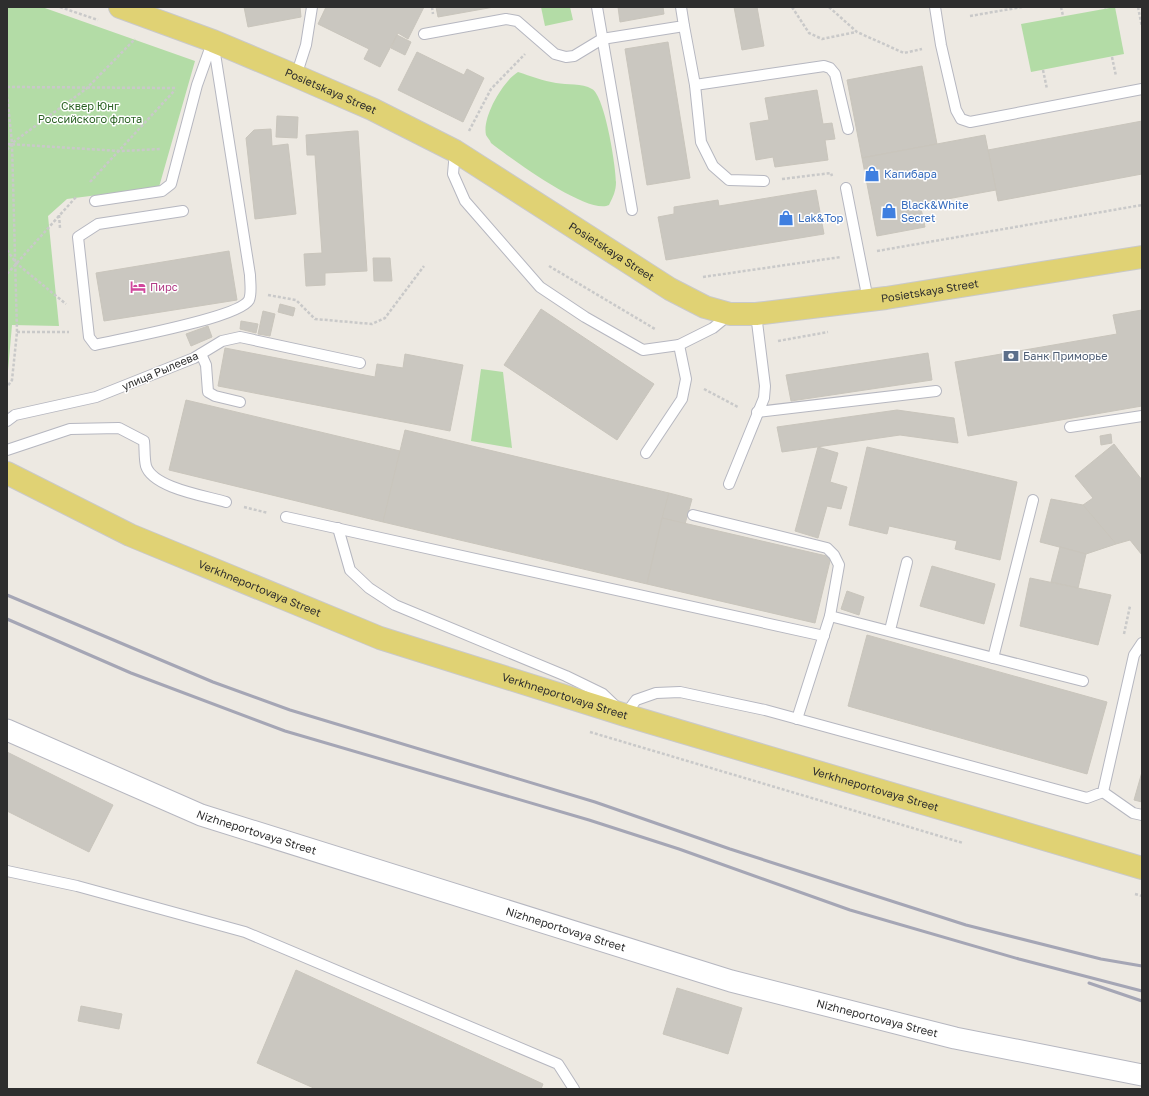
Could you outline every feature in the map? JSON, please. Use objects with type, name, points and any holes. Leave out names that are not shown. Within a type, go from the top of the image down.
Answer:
[{"type":"main road","name":"Posietskaya Street","points":[[120,7],[213,41],[372,109],[455,151],[670,290],[705,307],[730,314],[756,314],[868,300],[1142,257]]},
{"type":"main road","name":"Verkhneportovaya Street","points":[[7,473],[130,535],[380,638],[625,715],[1142,868]]},
{"type":"street","name":"Nizhneportovaya Street","points":[[7,730],[201,815],[731,981],[955,1038],[1142,1075]]},
{"type":"lane","points":[[296,76],[306,45],[312,7]]},
{"type":"lane","points":[[597,7],[632,210]]},
{"type":"lane","points":[[681,7],[695,85],[701,142],[713,166],[730,180],[764,181]]},
{"type":"lane","points":[[935,7],[941,45],[956,110],[961,119],[970,122],[1142,89]]},
{"type":"lane","points":[[424,34],[506,19],[516,21],[555,54],[566,57],[574,56],[602,39],[684,26]]},
{"type":"lane","points":[[95,201],[162,191],[171,184],[179,148],[197,85],[213,41]]},
{"type":"lane","points":[[183,211],[98,224],[78,237],[89,337],[95,345],[178,327],[238,309],[249,300],[250,275],[213,41]]},
{"type":"lane","points":[[695,85],[824,66],[830,68],[835,74],[848,129]]},
{"type":"lane","points":[[455,151],[453,174],[465,201],[540,287],[585,317],[643,350],[679,345],[713,328],[730,314]]},
{"type":"lane","points":[[846,188],[868,300]]},
{"type":"lane","points":[[729,484],[756,414],[764,398],[765,386],[756,314]]},
{"type":"lane","name":"улица Рылеева","points":[[7,421],[15,415],[96,397],[201,354],[222,341],[240,337],[360,363]]},
{"type":"lane","points":[[646,453],[682,399],[686,379],[679,345]]},
{"type":"lane","points":[[201,354],[206,365],[208,392],[215,396],[240,402]]},
{"type":"lane","points":[[756,414],[936,391]]},
{"type":"lane","points":[[1070,427],[1142,416]]},
{"type":"lane","points":[[7,450],[70,428],[119,428],[144,441],[146,466],[156,479],[177,488],[226,502]]},
{"type":"lane","points":[[993,658],[1033,500]]},
{"type":"lane","points":[[693,516],[827,548],[834,555],[839,565],[830,616],[797,720]]},
{"type":"lane","points":[[286,517],[824,636]]},
{"type":"lane","points":[[338,528],[350,570],[368,588],[395,605],[566,676],[603,694],[625,715],[636,700],[656,694],[680,692],[765,710],[797,720],[1087,798],[1103,792]]},
{"type":"lane","points":[[890,630],[907,562]]},
{"type":"lane","points":[[830,616],[890,630],[1083,681]]},
{"type":"lane","points":[[1103,792],[1134,655],[1142,643]]},
{"type":"lane","points":[[1103,792],[1133,813],[1142,815]]},
{"type":"lane","points":[[7,871],[77,886],[245,932],[558,1064],[574,1089]]},
{"type":"path","points":[[792,7],[809,32],[822,39],[857,32]]},
{"type":"path","points":[[829,7],[857,32],[904,53],[941,45]]},
{"type":"path","points":[[970,16],[1022,7]]},
{"type":"path","points":[[1062,7],[1063,16]]},
{"type":"path","points":[[1138,7],[1142,27]]},
{"type":"path","points":[[7,150],[12,143],[86,89],[154,20]]},
{"type":"path","points":[[468,134],[486,99],[499,79],[538,41]]},
{"type":"path","points":[[7,87],[86,89],[177,88],[197,85]]},
{"type":"path","points":[[7,94],[12,143],[17,332],[12,380],[7,387]]},
{"type":"path","points":[[7,144],[12,143],[120,151],[179,148]]},
{"type":"path","points":[[764,181],[831,173]]},
{"type":"path","points":[[7,250],[16,263],[69,307]]},
{"type":"path","points":[[250,292],[296,300],[315,319],[372,324],[385,318],[424,266]]},
{"type":"path","points":[[17,332],[72,332]]},
{"type":"path","points":[[707,391],[756,414]]},
{"type":"green space","name":"Сквер Юнг Российского флота","points":[[7,7],[42,7],[195,61],[159,187],[67,199],[48,216],[59,326],[12,325],[7,382]]},
{"type":"green space","points":[[541,7],[570,7],[573,20],[545,26]]},
{"type":"green space","points":[[1115,7],[1124,54],[1031,72],[1021,24]]},
{"type":"green space","points":[[518,72],[560,84],[574,84],[588,87],[597,94],[609,132],[616,174],[613,197],[609,205],[599,206],[585,202],[568,194],[531,172],[491,143],[486,135],[487,119],[490,110],[500,91]]},
{"type":"green space","points":[[481,369],[503,372],[512,448],[471,441]]},
{"type":"building","points":[[244,7],[300,7],[301,17],[248,27]]},
{"type":"building","points":[[326,7],[424,7],[408,39],[398,33],[380,67],[364,59],[369,49],[318,24]]},
{"type":"building","points":[[436,7],[494,7],[438,17]]},
{"type":"building","points":[[618,7],[663,7],[664,14],[620,22]]},
{"type":"building","points":[[734,7],[757,7],[764,46],[742,50]]},
{"type":"building","points":[[397,35],[411,42],[405,55],[391,48]]},
{"type":"building","points":[[668,42],[690,178],[647,185],[625,49]]},
{"type":"building","points":[[417,52],[464,75],[467,69],[484,78],[463,122],[398,90]]},
{"type":"building","points":[[922,66],[937,144],[862,158],[847,80]]},
{"type":"building","points":[[817,90],[823,124],[832,123],[835,139],[825,140],[828,160],[775,167],[773,157],[756,160],[750,123],[769,120],[765,98]]},
{"type":"building","points":[[277,116],[298,117],[297,138],[276,137]]},
{"type":"building","points":[[1142,121],[1142,174],[998,201],[988,150]]},
{"type":"building","points":[[271,129],[272,146],[288,144],[296,214],[255,219],[246,138],[254,130]]},
{"type":"building","points":[[358,131],[367,271],[325,273],[325,285],[306,286],[304,254],[322,253],[315,155],[307,155],[306,135]]},
{"type":"building","points":[[985,135],[996,190],[920,204],[925,227],[877,236],[862,158]]},
{"type":"building","points":[[816,190],[824,234],[666,260],[658,217],[674,214],[674,207],[718,200],[719,206]]},
{"type":"building","points":[[229,251],[237,300],[104,321],[96,273]]},
{"type":"building","points":[[373,258],[390,258],[392,281],[374,281]]},
{"type":"building","points":[[280,304],[295,308],[293,316],[278,312]]},
{"type":"building","points":[[541,309],[654,384],[617,440],[504,365]]},
{"type":"building","points":[[1142,310],[1142,406],[968,436],[955,362],[1117,334],[1113,315]]},
{"type":"building","points":[[263,311],[275,314],[270,336],[258,334]]},
{"type":"building","points":[[241,321],[258,324],[256,333],[240,329]]},
{"type":"building","points":[[208,326],[212,337],[191,346],[186,334]]},
{"type":"building","points":[[225,348],[375,377],[377,364],[403,368],[405,354],[463,365],[450,431],[218,386]]},
{"type":"building","points":[[928,353],[932,380],[791,401],[786,375]]},
{"type":"building","points":[[186,400],[400,451],[383,522],[169,470]]},
{"type":"building","points":[[897,410],[954,418],[958,443],[900,435],[782,452],[777,427]]},
{"type":"building","points":[[405,430],[669,493],[647,584],[383,522]]},
{"type":"building","points":[[1111,434],[1112,443],[1101,445],[1100,436]]},
{"type":"building","points":[[1114,444],[1142,480],[1142,555],[1130,540],[1116,544],[1083,505],[1093,498],[1075,476]]},
{"type":"building","points":[[818,447],[838,453],[830,482],[847,487],[841,509],[827,506],[818,538],[795,531]]},
{"type":"building","points":[[867,447],[1017,482],[1000,560],[955,549],[957,541],[889,526],[887,534],[849,525]]},
{"type":"building","points":[[669,493],[692,499],[685,524],[662,518]]},
{"type":"building","points":[[1051,499],[1083,505],[1116,544],[1086,554],[1040,542]]},
{"type":"building","points":[[662,518],[831,557],[815,623],[647,584]]},
{"type":"building","points":[[1060,547],[1086,554],[1078,588],[1051,582]]},
{"type":"building","points":[[932,566],[995,584],[984,624],[920,606]]},
{"type":"building","points":[[1030,578],[1111,595],[1098,645],[1020,626]]},
{"type":"building","points":[[847,591],[864,597],[859,615],[841,609]]},
{"type":"building","points":[[867,635],[1107,702],[1087,774],[848,706]]},
{"type":"building","points":[[7,752],[113,805],[89,852],[7,811]]},
{"type":"building","points":[[1142,772],[1142,802],[1134,800]]},
{"type":"building","points":[[296,970],[543,1084],[541,1089],[316,1089],[257,1063]]},
{"type":"building","points":[[677,988],[742,1008],[728,1054],[663,1034]]},
{"type":"building","points":[[81,1006],[122,1014],[119,1029],[78,1021]]},
{"type":"railway","points":[[7,595],[213,682],[290,710],[595,802],[730,849],[966,925],[1101,959],[1142,966]]},
{"type":"railway","points":[[7,619],[131,673],[285,731],[589,820],[679,849],[850,910],[1019,959],[1142,991]]},
{"type":"railway","points":[[1089,983],[1142,1001]]},
{"type":"place","name":"Капибара","points":[[872,174]]},
{"type":"place","name":"Black&White Secret","points":[[889,211]]},
{"type":"place","name":"Lak&Top","points":[[786,218]]},
{"type":"place","name":"Пирс","points":[[138,287]]},
{"type":"place","name":"Банк Приморье","points":[[1011,356]]}]
